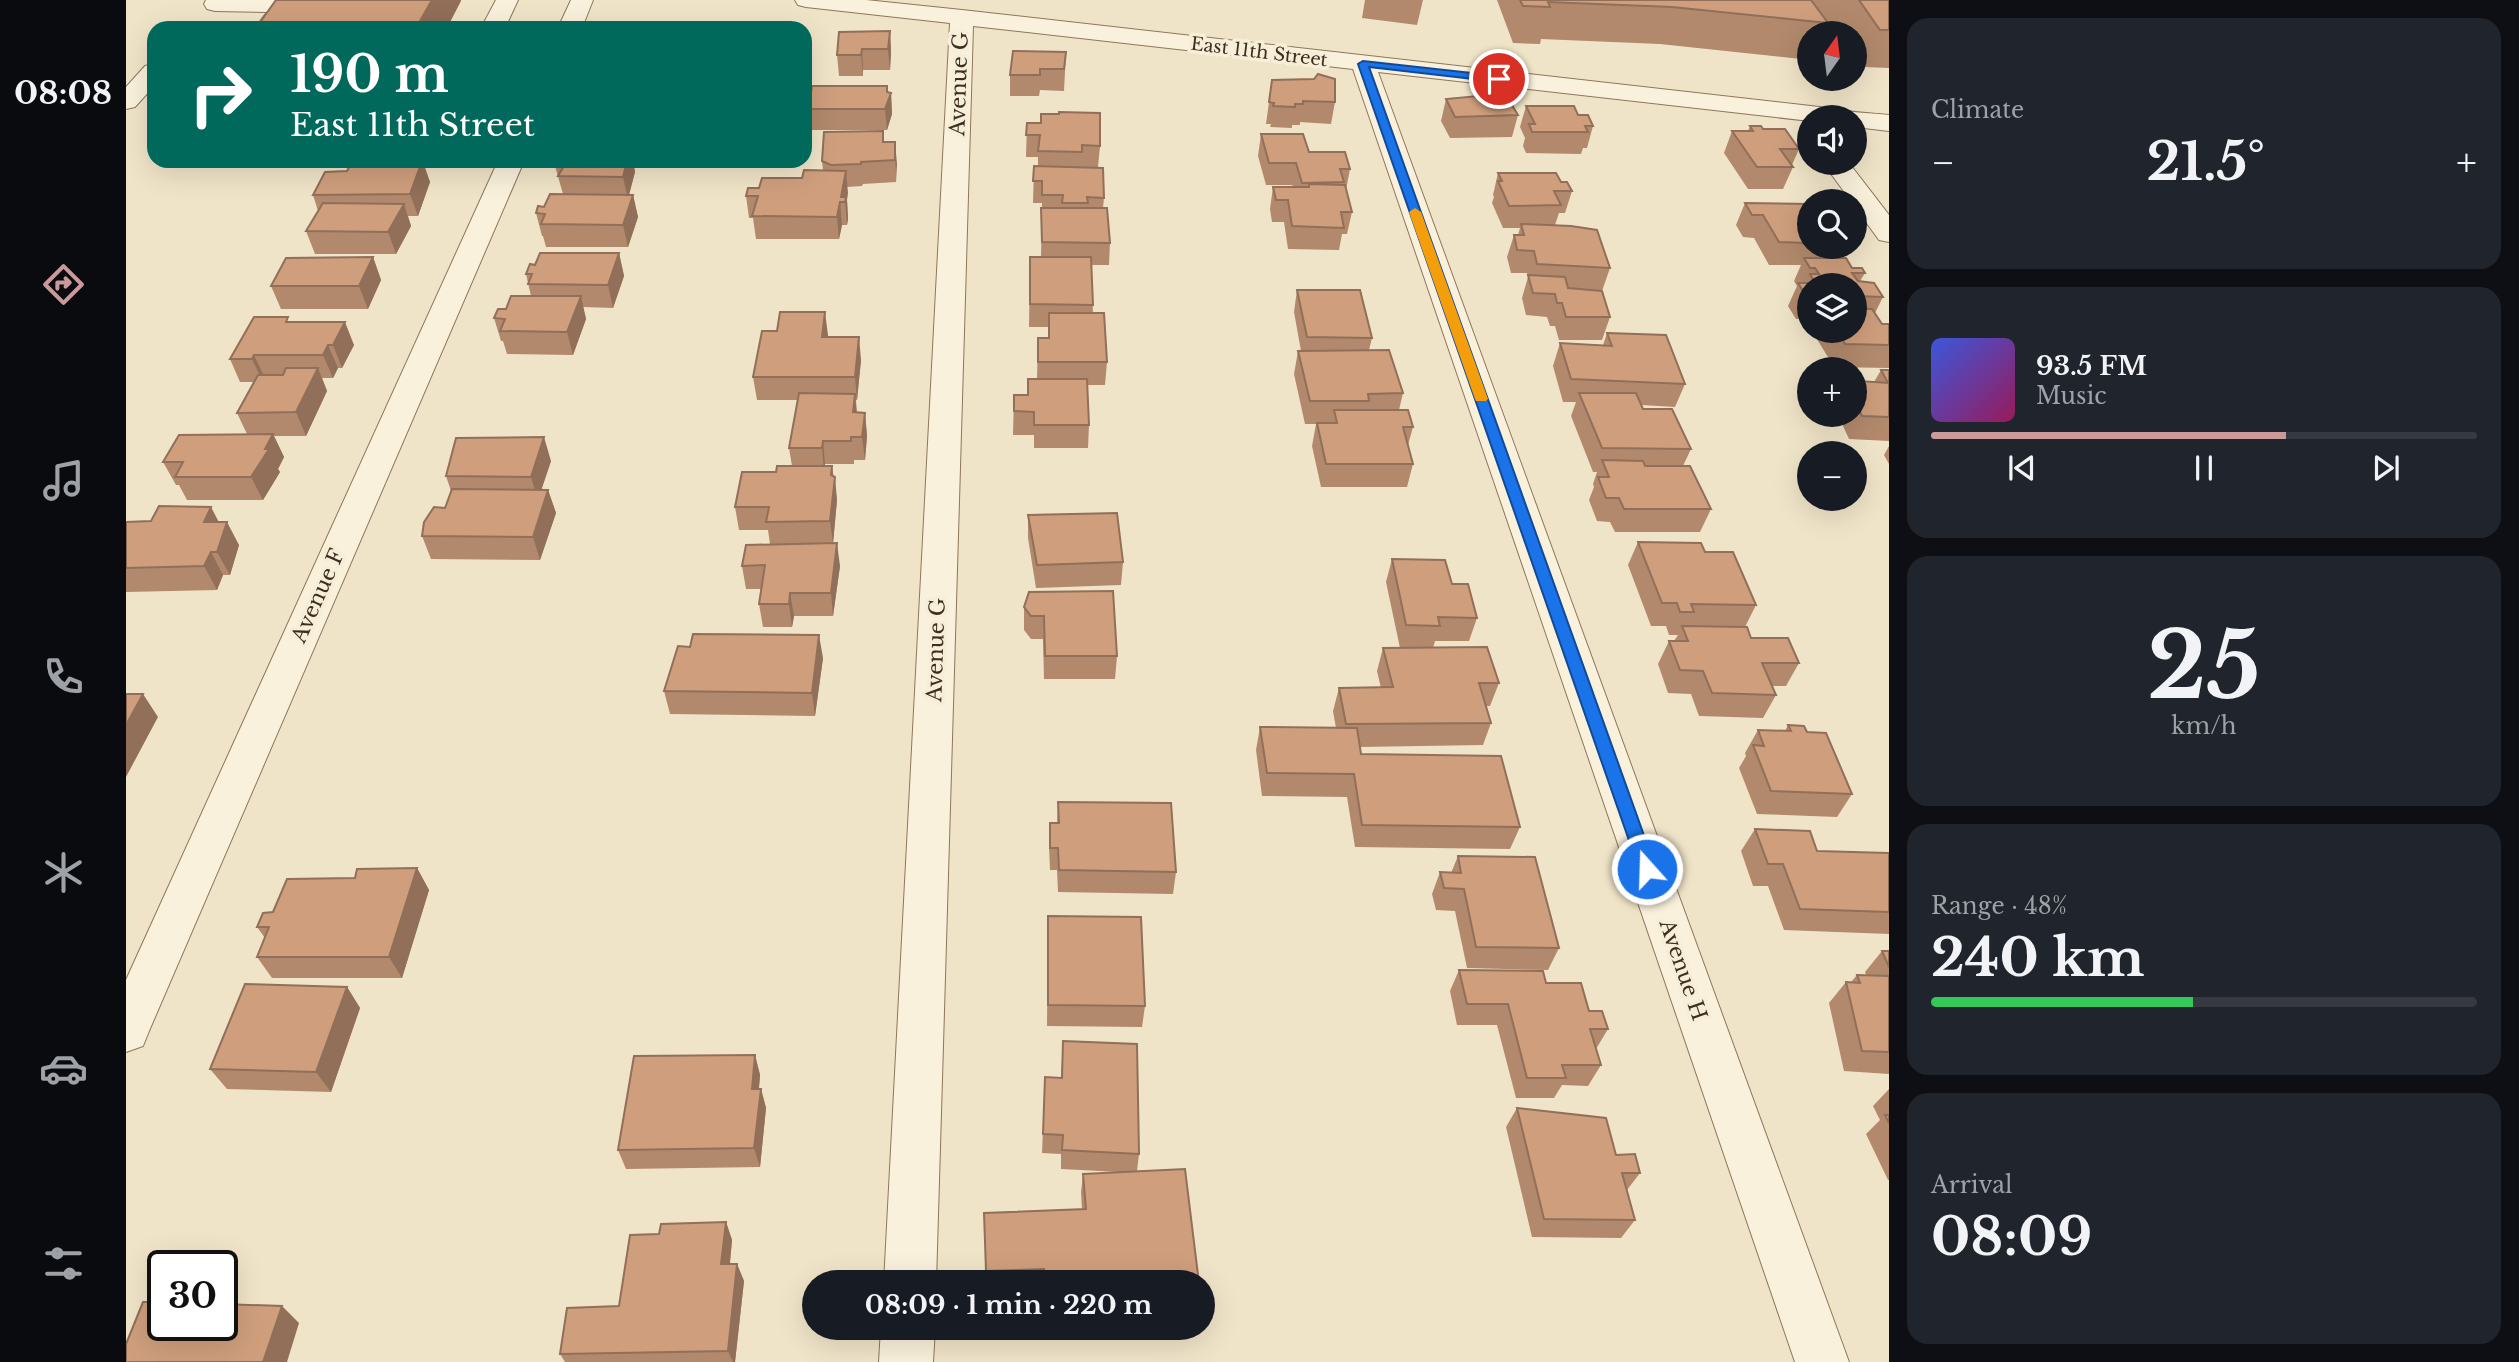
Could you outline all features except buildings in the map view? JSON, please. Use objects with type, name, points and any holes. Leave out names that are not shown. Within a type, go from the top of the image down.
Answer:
[{"type":"street","points":[[496,21],[507,0]]},
{"type":"street","points":[[573,21],[582,0]]},
{"type":"street","name":"East 11th Street","points":[[806,0],[1363,64],[1797,119]]},
{"type":"street","points":[[212,8],[284,5],[273,21]]},
{"type":"street","name":"Avenue G","points":[[910,1270],[962,18]]},
{"type":"street","name":"Avenue H","points":[[1363,64],[1822,1362]]},
{"type":"street","points":[[126,102],[147,79]]},
{"type":"street","points":[[126,108],[147,108]]},
{"type":"street","points":[[1867,120],[1889,123]]},
{"type":"street","name":"Avenue F","points":[[126,1031],[508,168]]},
{"type":"street","points":[[1845,175],[1889,234]]},
{"type":"street","points":[[906,1362],[907,1340]]},
{"type":"slow traffic","points":[[1415,212],[1481,399]]},
{"type":"route","points":[[1499,79],[1363,64],[1647,869]]}]
